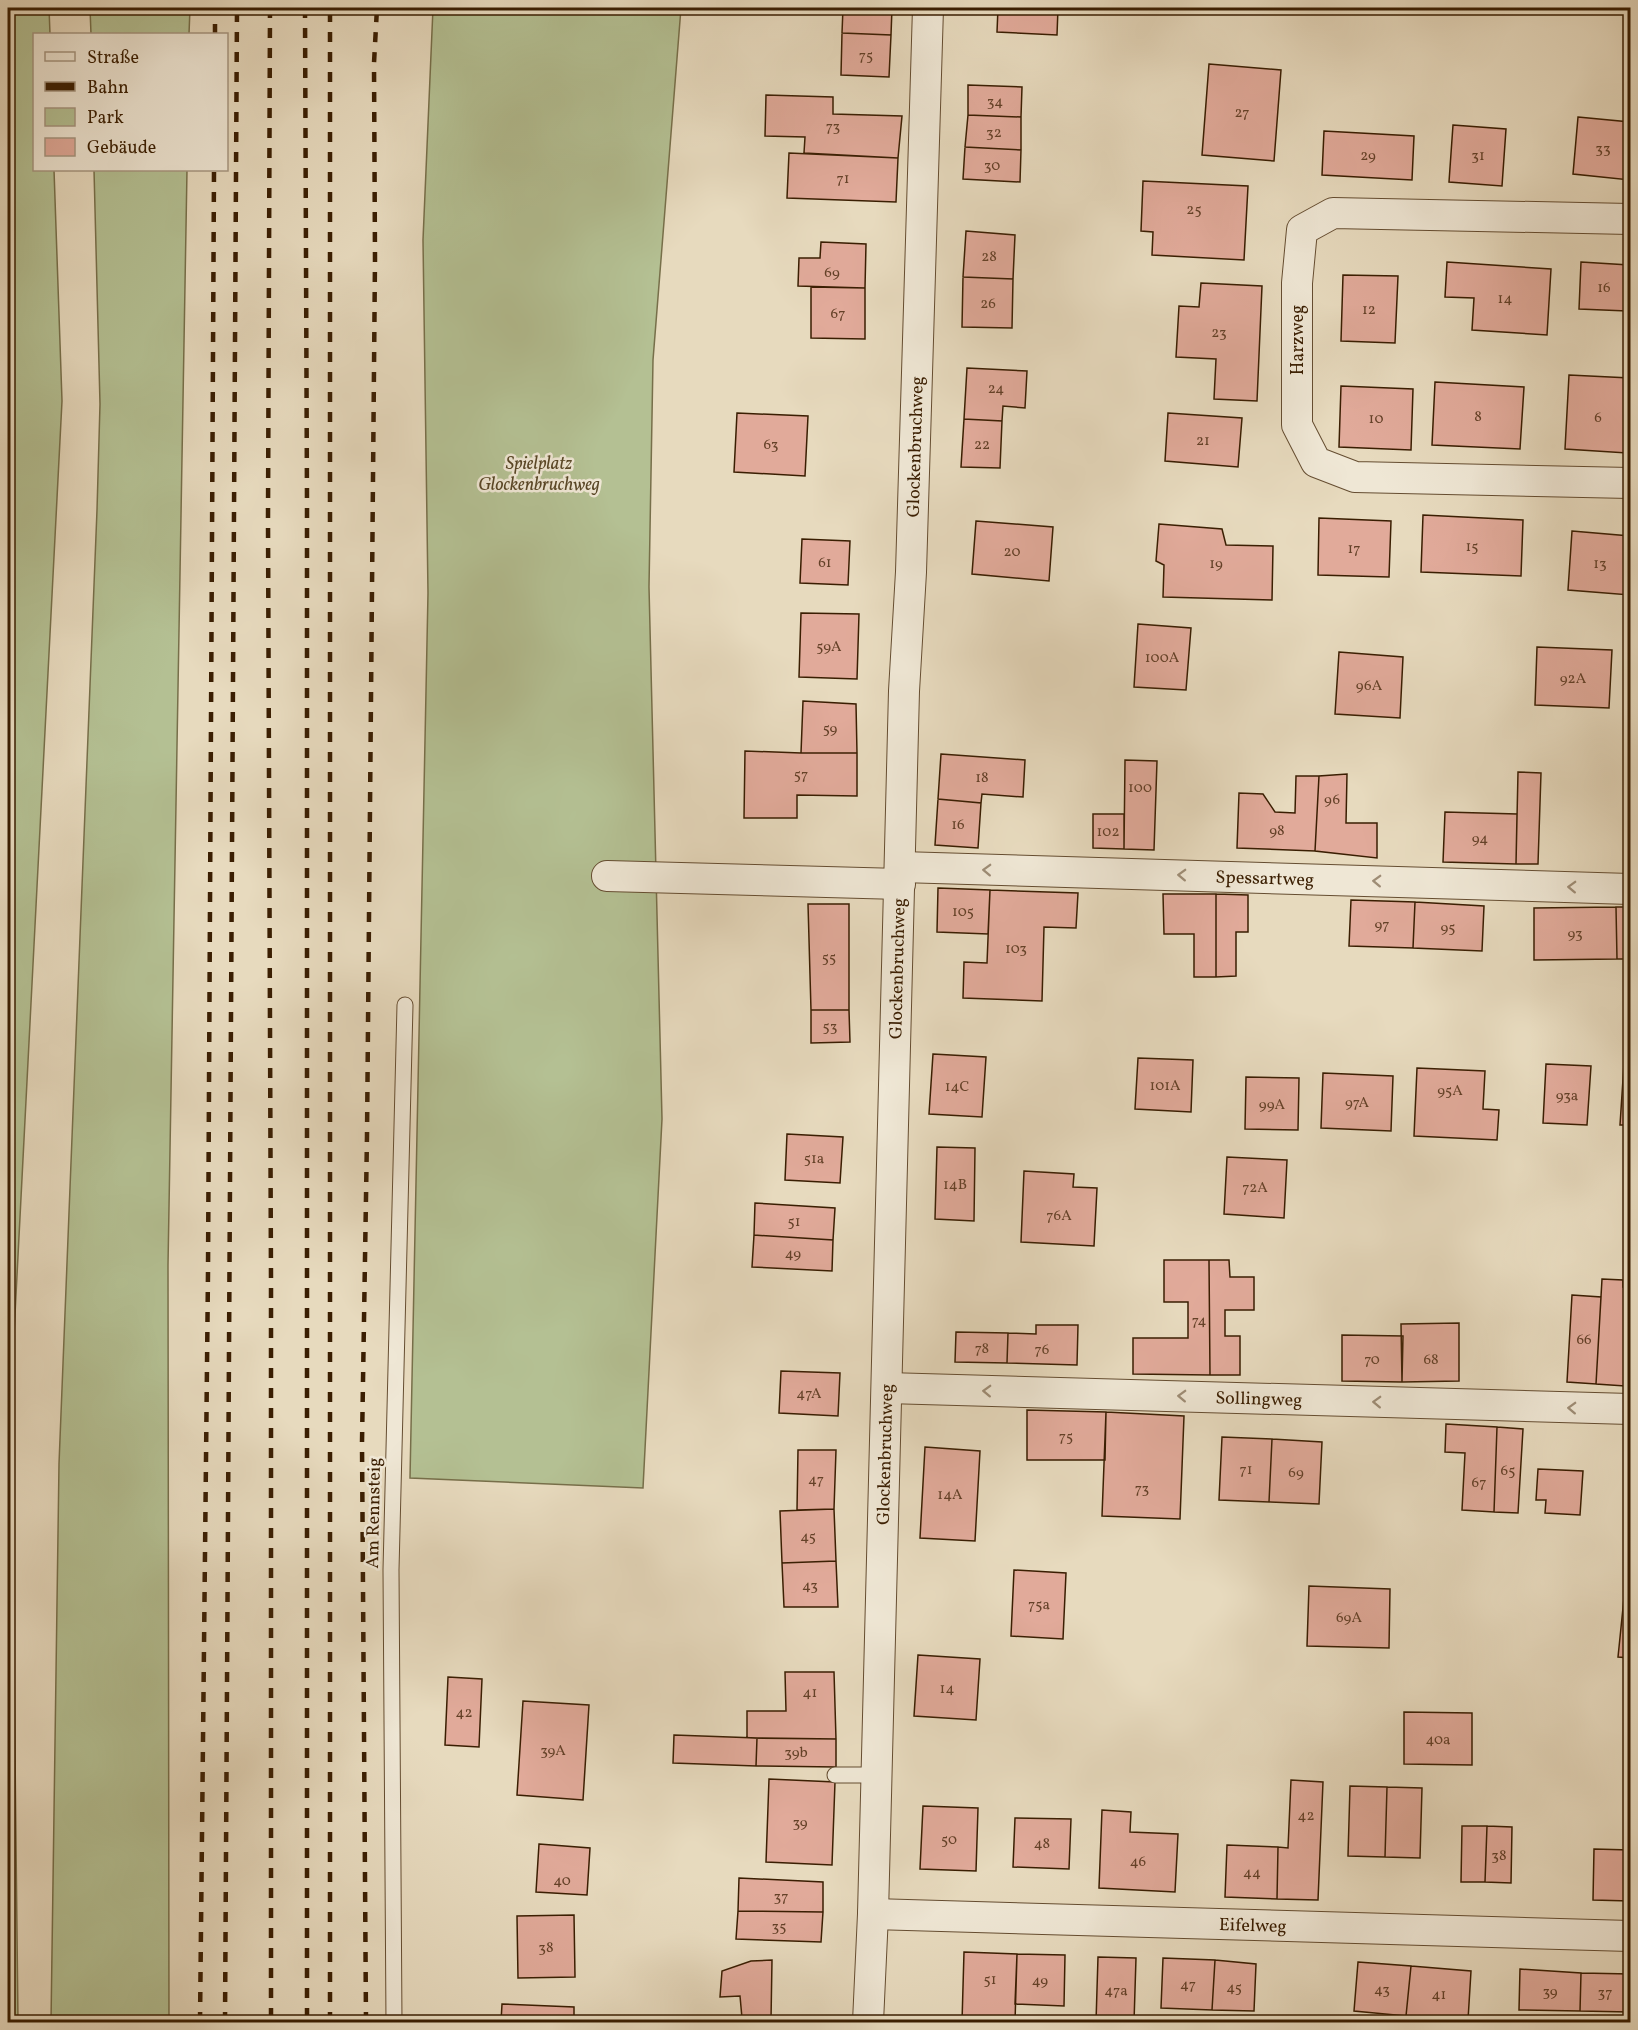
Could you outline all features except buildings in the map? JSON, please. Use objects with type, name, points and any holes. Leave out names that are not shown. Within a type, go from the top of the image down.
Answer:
[{"type":"street","name":"Glockenbruchweg","points":[[868,2022],[877,1775],[904,691],[911,573],[928,8]]},
{"type":"street","name":"Harzweg","points":[[1630,219],[1333,213],[1302,231],[1297,283],[1297,425],[1316,462],[1355,477],[1630,483]]},
{"type":"street","name":"Glockenbruchweg","points":[[607,876],[900,876]]},
{"type":"street","name":"Spessartweg","points":[[900,876],[1630,889]]},
{"type":"street","name":"Sollingweg","points":[[887,1388],[1630,1409]]},
{"type":"street","name":"Eifelweg","points":[[873,1914],[1630,1936]]},
{"type":"lane","name":"Am Rennsteig","points":[[394,2022],[391,1570],[405,1005]]},
{"type":"lane","points":[[835,1775],[877,1775]]},
{"type":"green space","points":[[8,8],[49,8],[50,33],[33,33],[33,171],[54,171],[62,401],[11,1392],[18,2022],[8,2022]]},
{"type":"green space","points":[[90,8],[190,8],[189,33],[91,33]]},
{"type":"green space","name":"Spielplatz Glockenbruchweg","points":[[433,8],[681,8],[653,360],[649,587],[662,1119],[643,1488],[410,1478],[428,593],[423,240]]},
{"type":"green space","points":[[94,171],[187,171],[168,1265],[169,2022],[51,2022],[59,1464],[100,404]]},
{"type":"railway","points":[[215,8],[215,33]]},
{"type":"railway","points":[[225,2022],[237,8]]},
{"type":"railway","points":[[270,8],[268,519],[271,2022]]},
{"type":"railway","points":[[305,8],[307,2022]]},
{"type":"railway","points":[[330,8],[330,2022]]},
{"type":"railway","points":[[366,2022],[362,1443],[375,259],[374,63],[377,8]]},
{"type":"railway","points":[[200,2022],[208,1272],[214,171]]}]
